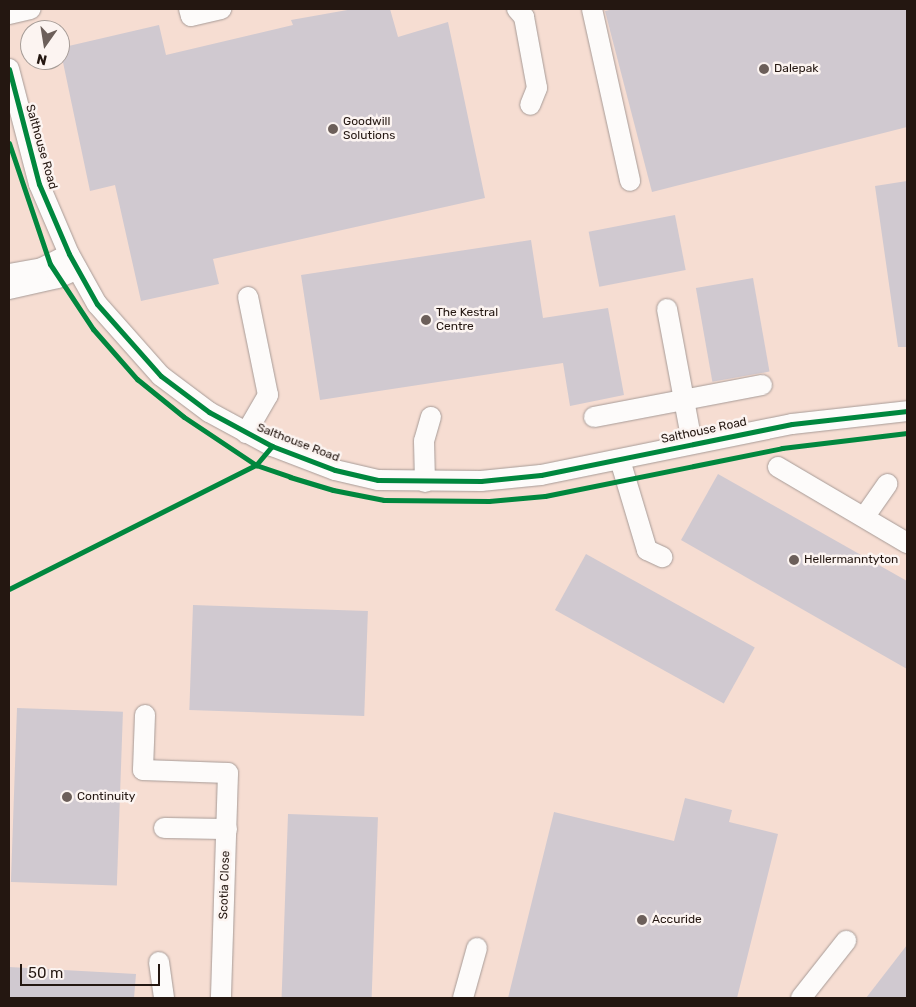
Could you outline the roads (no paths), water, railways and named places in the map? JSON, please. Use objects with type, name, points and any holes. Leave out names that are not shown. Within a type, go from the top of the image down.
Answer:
[{"type":"street","points":[[9,14],[30,9]]},
{"type":"street","points":[[189,9],[191,16],[221,9]]},
{"type":"street","points":[[517,9],[524,17],[537,88],[530,105]]},
{"type":"street","points":[[592,9],[630,181]]},
{"type":"street","name":"Salthouse Road","points":[[9,69],[39,184],[73,262],[97,304],[161,376],[209,412],[246,433],[336,470],[378,480],[425,482],[541,476],[620,460],[692,442],[792,424],[907,411]]},
{"type":"street","points":[[9,274],[73,262]]},
{"type":"street","points":[[9,289],[58,278],[73,262]]},
{"type":"street","points":[[246,433],[268,395],[248,297]]},
{"type":"street","points":[[667,309],[692,442]]},
{"type":"street","points":[[594,416],[762,385]]},
{"type":"street","points":[[425,482],[424,441],[431,417]]},
{"type":"street","points":[[620,460],[647,550],[662,557]]},
{"type":"street","points":[[778,467],[865,516],[907,543]]},
{"type":"street","points":[[865,516],[887,484]]},
{"type":"street","name":"Scotia Close","points":[[144,715],[143,770],[228,772],[222,998]]},
{"type":"street","points":[[164,828],[226,829]]},
{"type":"street","points":[[801,998],[846,941]]},
{"type":"street","points":[[463,998],[477,948]]},
{"type":"street","points":[[159,962],[164,998]]},
{"type":"place","name":"Dalepak","points":[[764,69]]},
{"type":"place","name":"Goodwill Solutions","points":[[333,129]]},
{"type":"place","name":"The Kestral Centre","points":[[426,320]]},
{"type":"place","name":"Hellermanntyton","points":[[794,560]]},
{"type":"place","name":"Continuity","points":[[67,797]]},
{"type":"place","name":"Accuride","points":[[642,920]]}]
